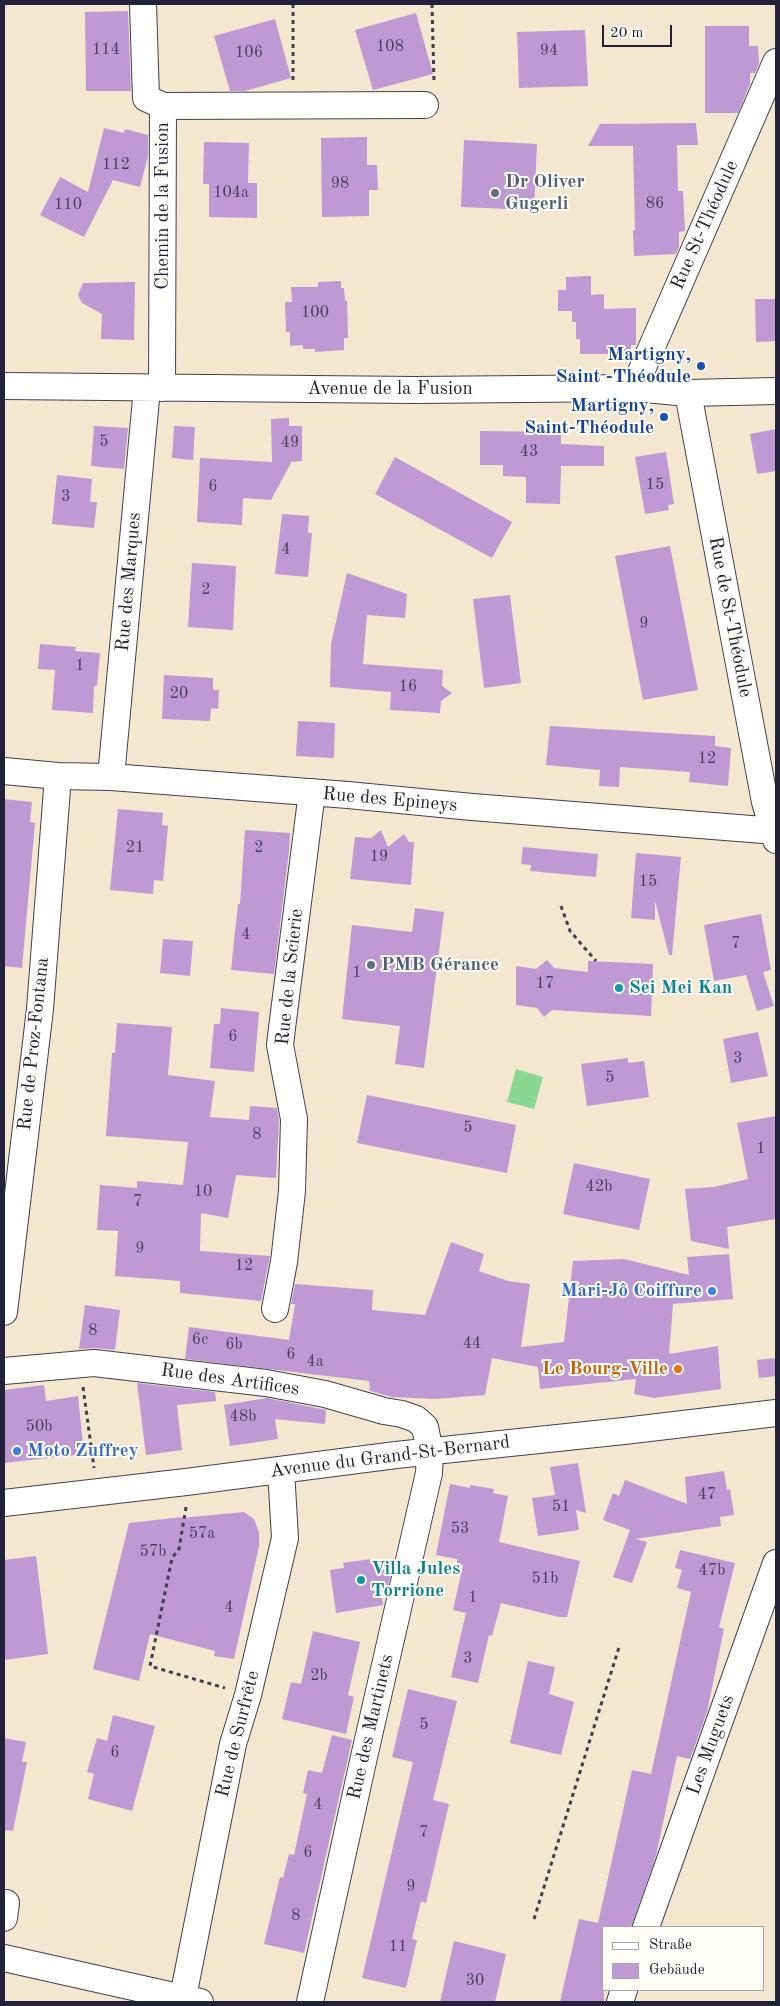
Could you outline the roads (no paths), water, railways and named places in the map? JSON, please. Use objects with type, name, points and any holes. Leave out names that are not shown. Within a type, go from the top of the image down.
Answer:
[{"type":"street","points":[[143,4],[146,98],[163,106]]},
{"type":"street","name":"Rue St-Théodule","points":[[634,388],[776,62]]},
{"type":"street","name":"Chemin de la Fusion","points":[[154,388],[163,106],[293,106],[430,95]]},
{"type":"street","name":"Avenue de la Fusion","points":[[4,386],[415,390],[634,388],[688,392],[776,390]]},
{"type":"street","name":"Rue des Marques","points":[[111,777],[154,388]]},
{"type":"street","name":"Rue de St-Théodule","points":[[688,392],[765,802],[776,834]]},
{"type":"street","name":"Rue des Epineys","points":[[4,771],[312,792],[776,834]]},
{"type":"street","name":"Rue de Proz-Fontana","points":[[4,1312],[40,1009],[58,776]]},
{"type":"street","name":"Rue de la Scierie","points":[[275,1309],[284,1262],[292,1191],[294,1119],[280,1045],[312,792]]},
{"type":"street","name":"Rue des Artifices","points":[[4,1371],[94,1363],[266,1383],[325,1394],[384,1411],[402,1414],[416,1420],[424,1427],[430,1452]]},
{"type":"street","name":"Avenue du Grand-St-Bernard","points":[[4,1503],[776,1413]]},
{"type":"street","name":"Rue des Martinets","points":[[310,2002],[429,1473],[430,1452]]},
{"type":"street","name":"Rue de Surfrête","points":[[4,1958],[189,2001],[233,1744],[248,1695],[285,1538],[282,1470]]},
{"type":"street","name":"Les Muguets","points":[[646,1926],[776,1562]]},
{"type":"street","points":[[4,1903],[6,1903],[4,1918]]},
{"type":"place","name":"Dr Oliver Gugerli","points":[[495,193]]},
{"type":"place","name":"Martigny, Saint -Théodule","points":[[701,366]]},
{"type":"place","name":"Martigny, Saint-Théodule","points":[[664,417]]},
{"type":"place","name":"PMB Gérance","points":[[371,965]]},
{"type":"place","name":"Sei Mei Kan","points":[[619,988]]},
{"type":"place","name":"Mari-Jô Coiffure","points":[[712,1291]]},
{"type":"place","name":"Le Bourg-Ville","points":[[678,1369]]},
{"type":"place","name":"Moto Zuffrey","points":[[17,1451]]},
{"type":"place","name":"Villa Jules Torrione","points":[[361,1580]]}]
